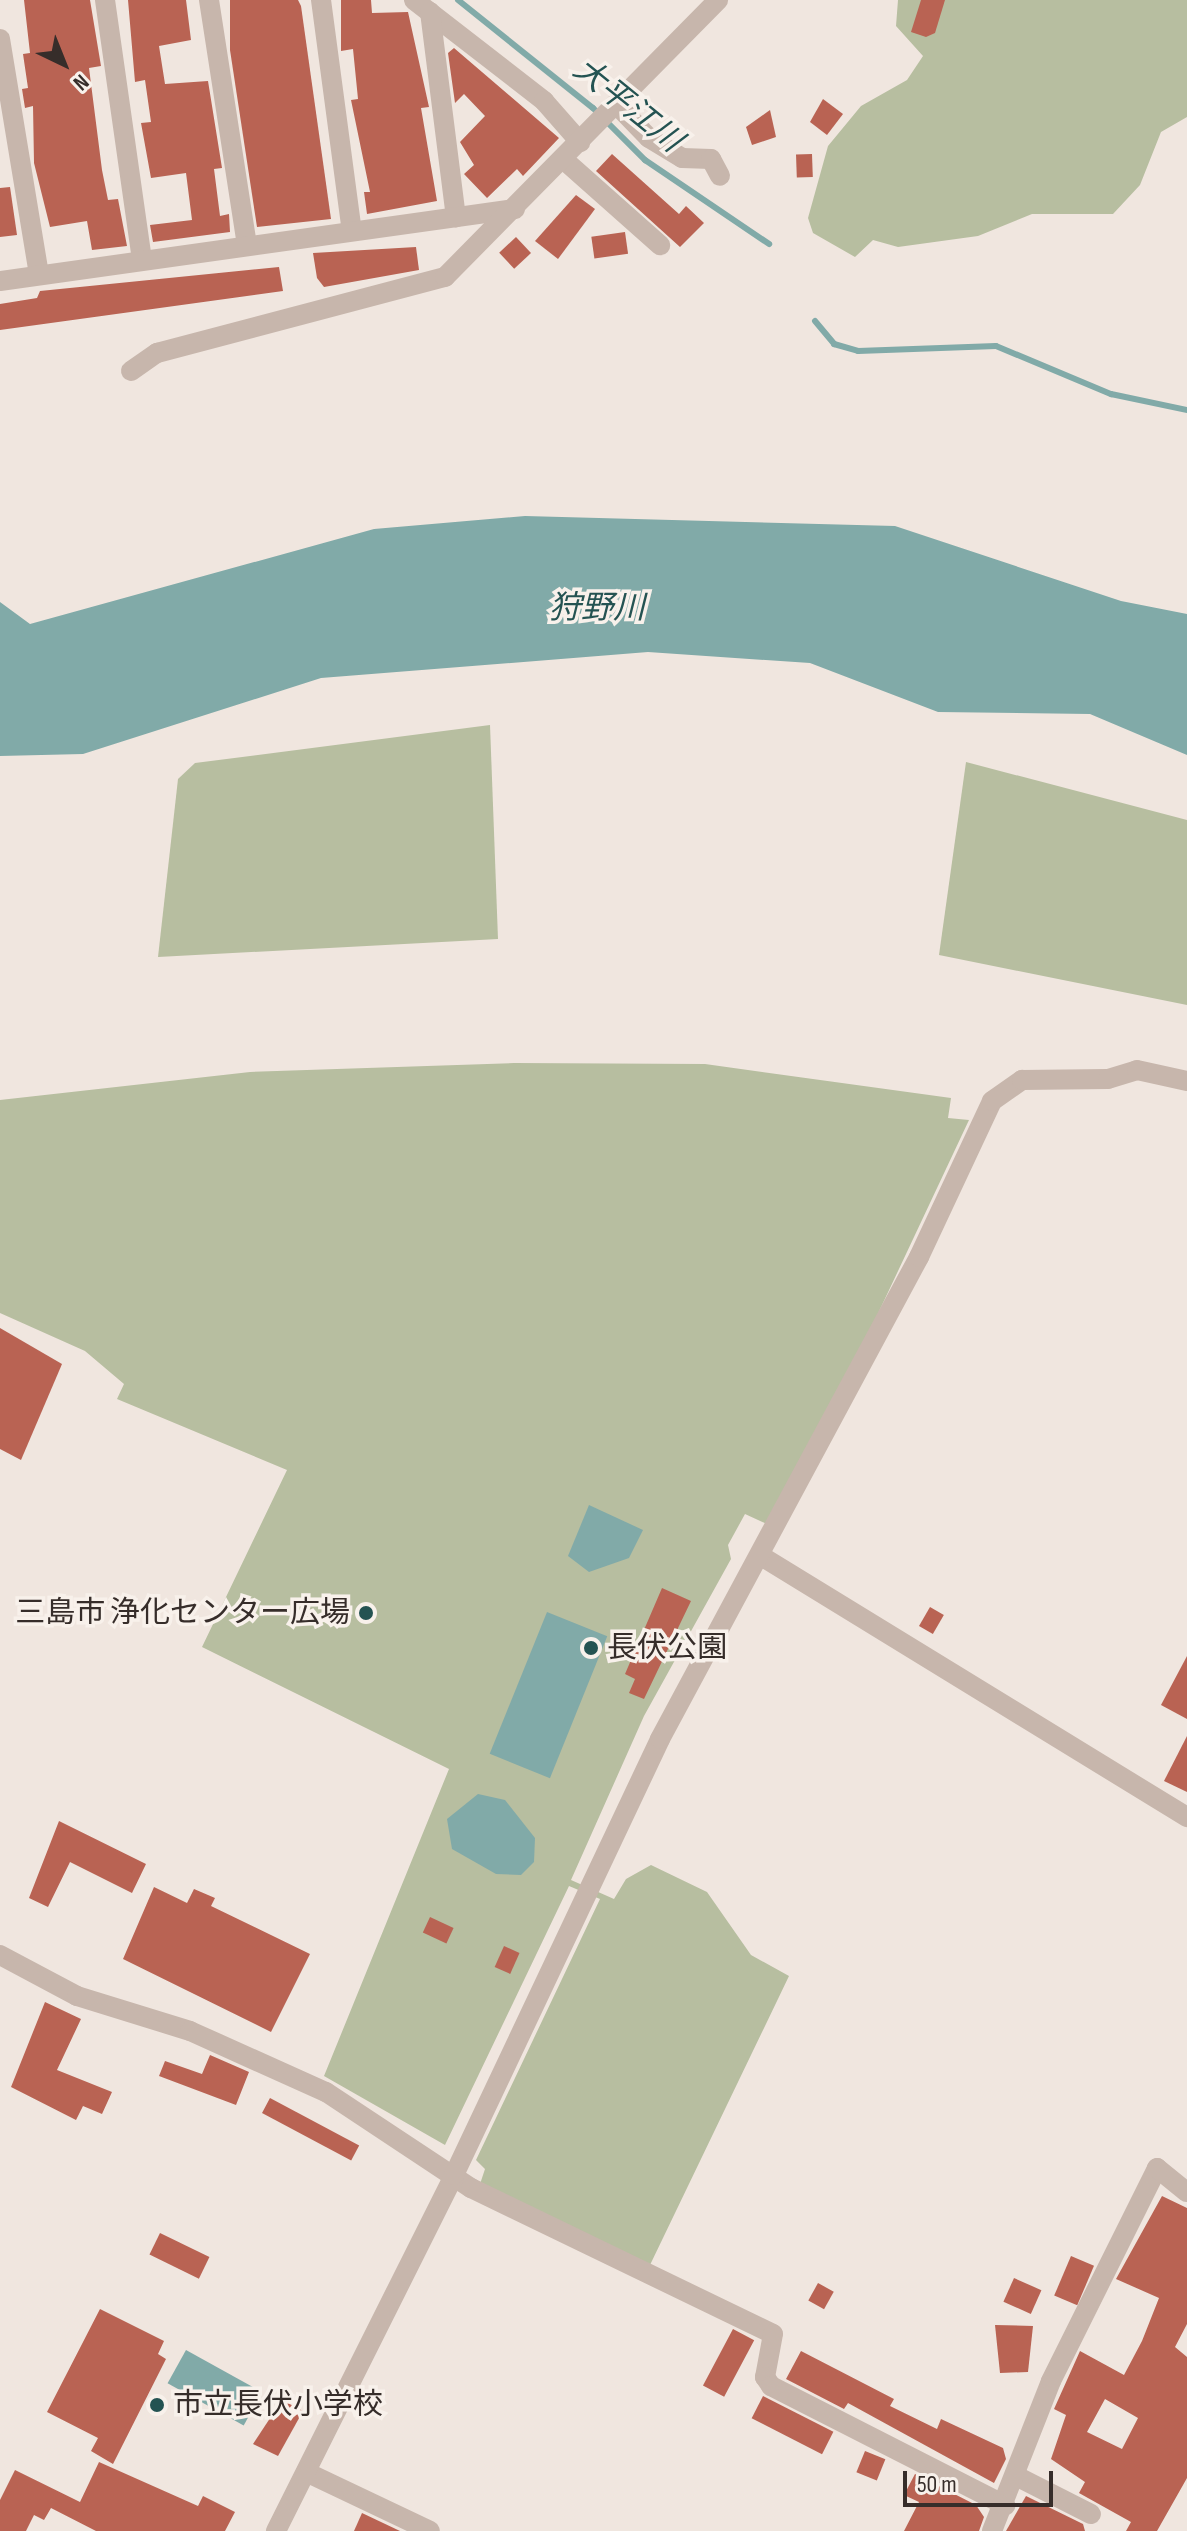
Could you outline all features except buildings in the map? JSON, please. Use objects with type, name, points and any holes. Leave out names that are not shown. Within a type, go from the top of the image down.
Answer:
[{"type":"street","points":[[105,0],[142,260]]},
{"type":"street","points":[[209,0],[247,245]]},
{"type":"street","points":[[321,0],[352,231]]},
{"type":"street","points":[[131,371],[157,353],[436,281],[515,209],[718,0]]},
{"type":"street","points":[[422,6],[456,217]]},
{"type":"street","points":[[422,6],[586,134]]},
{"type":"street","points":[[0,39],[39,275]]},
{"type":"street","points":[[614,107],[649,138],[682,158],[711,159],[720,176]]},
{"type":"street","points":[[563,159],[660,245]]},
{"type":"street","points":[[0,281],[515,209]]},
{"type":"street","points":[[276,2531],[454,2175],[660,1739],[761,1556],[1000,1090],[1022,1080],[1108,1079],[1137,1070],[1187,1081]]},
{"type":"street","points":[[761,1556],[1187,1817]]},
{"type":"street","points":[[0,1955],[77,1996],[190,2031],[326,2092],[454,2175],[773,2334],[765,2377],[771,2386],[1005,2505]]},
{"type":"street","points":[[992,2531],[1005,2505],[1051,2381],[1157,2168],[1187,2192]]},
{"type":"street","points":[[306,2472],[430,2531]]},
{"type":"street","points":[[1016,2476],[1091,2514]]},
{"type":"green space","points":[[898,0],[1187,0],[1187,117],[1161,132],[1140,185],[1113,214],[1032,214],[978,236],[898,247],[873,240],[855,257],[813,233],[808,218],[828,146],[861,106],[907,80],[923,56],[896,26]]},
{"type":"green space","points":[[490,725],[498,939],[158,957],[178,779],[195,763]]},
{"type":"green space","points":[[966,762],[1187,820],[1187,1005],[939,955]]},
{"type":"green space","name":"長伏公園","points":[[514,1063],[705,1064],[951,1098],[948,1118],[969,1120],[859,1354],[767,1524],[745,1514],[728,1545],[731,1559],[644,1716],[571,1880],[614,1899],[626,1879],[651,1865],[707,1892],[751,1955],[789,1976],[650,2265],[480,2184],[485,2169],[476,2160],[600,1899],[569,1886],[445,2145],[324,2076],[449,1769],[202,1647],[287,1470],[117,1399],[124,1384],[85,1351],[0,1313],[0,1100],[250,1072]]},
{"type":"water","name":"狩野川","points":[[525,516],[895,526],[1121,601],[1187,614],[1187,755],[1090,714],[938,712],[810,663],[648,652],[321,678],[83,754],[0,756],[0,602],[30,624],[374,529]]},
{"type":"water","points":[[589,1505],[643,1530],[629,1558],[589,1572],[568,1556]]},
{"type":"water","points":[[547,1612],[607,1636],[550,1778],[490,1754]]},
{"type":"water","points":[[478,1794],[505,1800],[535,1838],[534,1862],[521,1875],[496,1874],[452,1849],[447,1819]]},
{"type":"water","points":[[186,2350],[262,2392],[244,2425],[168,2383]]},
{"type":"waterway","name":"大平江川","points":[[458,0],[593,108],[645,160],[769,244]]},
{"type":"waterway","name":"大平江川","points":[[815,321],[834,344],[858,351],[996,346],[1111,394],[1187,410]]},
{"type":"place","name":"三島市 浄化センター広場","points":[[366,1613]]},
{"type":"place","name":"長伏公園","points":[[591,1648]]},
{"type":"place","name":"市立長伏小学校","points":[[157,2405]]}]
